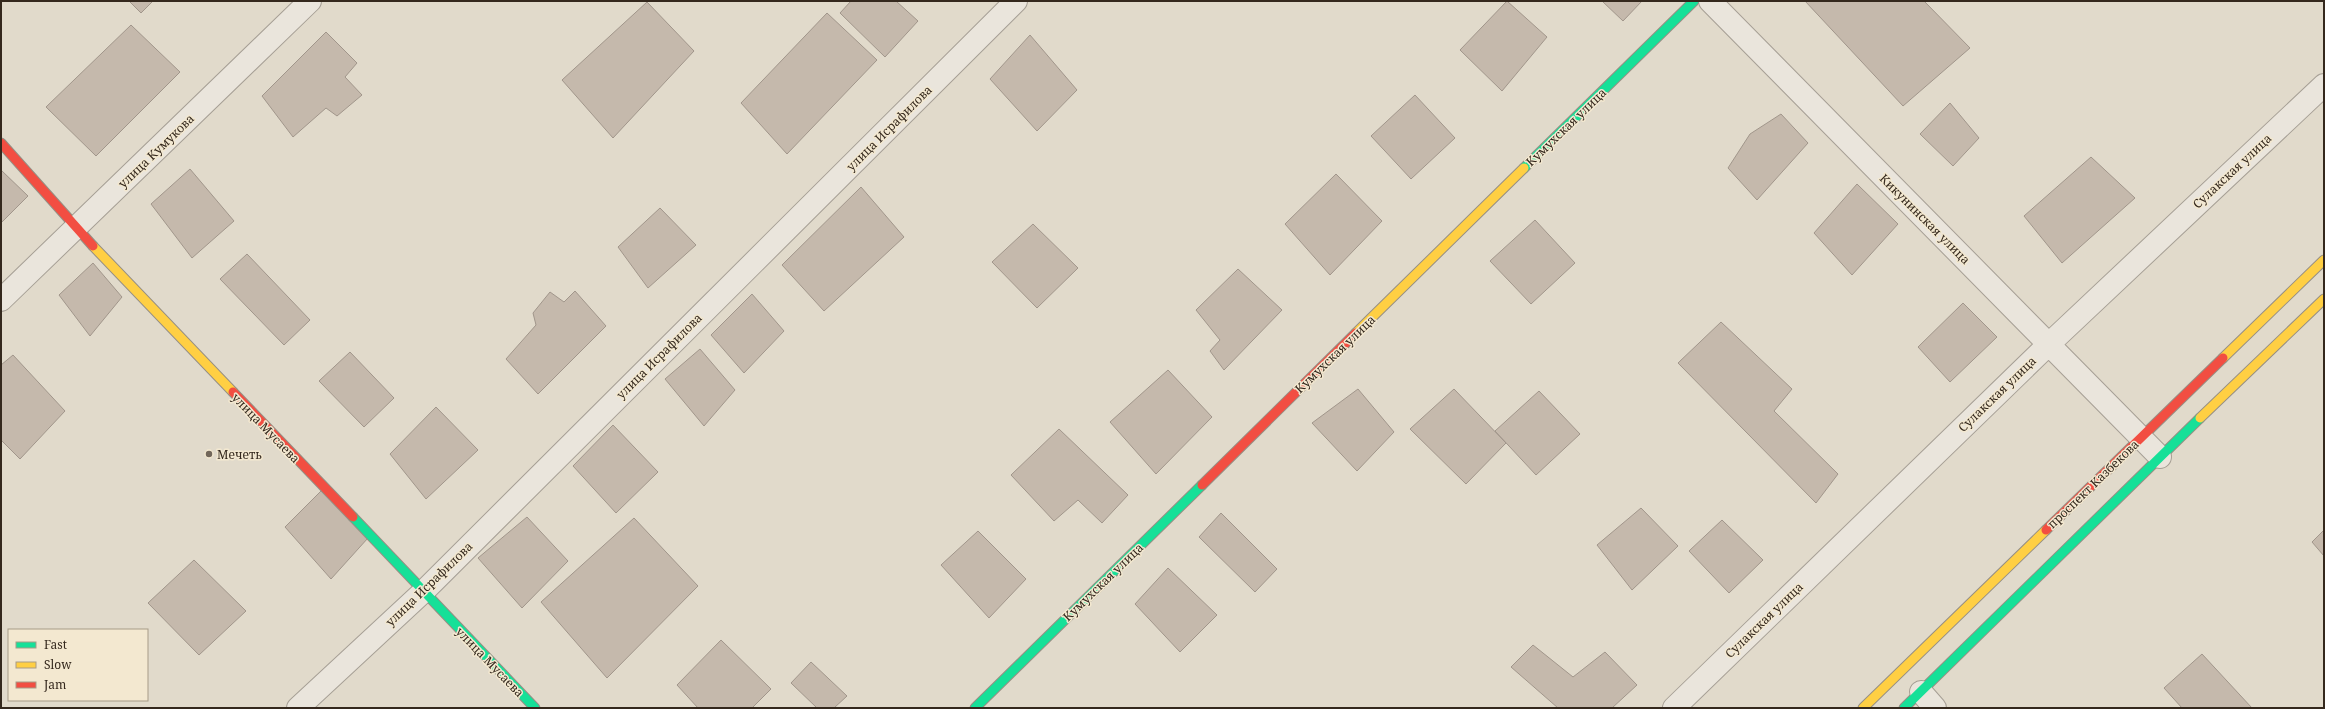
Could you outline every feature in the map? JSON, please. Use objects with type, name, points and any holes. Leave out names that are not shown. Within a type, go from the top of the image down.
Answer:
[{"type":"main road","name":"Кумухская улица","points":[[975,708],[1694,1]]},
{"type":"main road","name":"улица Мусаева","points":[[1,144],[76,228],[422,592],[535,708]]},
{"type":"main road","name":"проспект Казбекова","points":[[1864,708],[2324,260]]},
{"type":"main road","points":[[1904,708],[2160,457],[2324,299]]},
{"type":"street","name":"улица Кумукова","points":[[1,300],[310,1]]},
{"type":"street","name":"улица Исрафилова","points":[[298,708],[422,592],[1016,1]]},
{"type":"street","name":"Кикунинская улица","points":[[1710,1],[2160,457]]},
{"type":"street","name":"Сулакская улица","points":[[1674,708],[2049,344],[2324,85]]},
{"type":"street","points":[[1921,692],[1935,708]]},
{"type":"building","points":[[129,1],[153,1],[141,13]]},
{"type":"building","points":[[851,1],[896,1],[918,21],[885,57],[840,13]]},
{"type":"building","points":[[1507,1],[1547,37],[1502,91],[1460,50]]},
{"type":"building","points":[[1602,1],[1642,1],[1623,21]]},
{"type":"building","points":[[1805,1],[1924,1],[1970,48],[1903,106]]},
{"type":"building","points":[[647,2],[694,51],[613,138],[562,80]]},
{"type":"building","points":[[827,13],[877,60],[787,154],[741,103]]},
{"type":"building","points":[[131,25],[180,72],[96,156],[46,107]]},
{"type":"building","points":[[326,32],[357,63],[345,77],[362,95],[337,116],[326,108],[293,137],[262,96]]},
{"type":"building","points":[[1030,35],[1077,90],[1037,131],[990,79]]},
{"type":"building","points":[[1415,95],[1455,138],[1411,179],[1371,136]]},
{"type":"building","points":[[1950,103],[1979,138],[1953,166],[1920,134]]},
{"type":"building","points":[[1781,114],[1808,143],[1757,200],[1728,168],[1750,134]]},
{"type":"building","points":[[2091,157],[2135,198],[2062,263],[2024,216]]},
{"type":"building","points":[[190,169],[234,221],[192,258],[151,204]]},
{"type":"building","points":[[1,170],[28,196],[1,223]]},
{"type":"building","points":[[1336,174],[1382,221],[1330,275],[1285,224]]},
{"type":"building","points":[[1857,184],[1898,224],[1852,275],[1814,233]]},
{"type":"building","points":[[861,187],[904,237],[824,311],[782,265]]},
{"type":"building","points":[[660,208],[696,245],[648,288],[618,247]]},
{"type":"building","points":[[1535,220],[1575,263],[1531,304],[1490,261]]},
{"type":"building","points":[[1033,224],[1078,268],[1037,308],[992,262]]},
{"type":"building","points":[[247,254],[310,320],[284,345],[220,279]]},
{"type":"building","points":[[93,263],[122,297],[90,336],[59,295]]},
{"type":"building","points":[[1238,269],[1282,310],[1224,370],[1210,351],[1220,340],[1196,310]]},
{"type":"building","points":[[575,291],[606,326],[538,394],[506,359],[536,325],[533,313],[550,292],[564,302]]},
{"type":"building","points":[[752,294],[784,331],[744,373],[711,335]]},
{"type":"building","points":[[1963,303],[1997,337],[1950,382],[1918,347]]},
{"type":"building","points":[[1721,322],[1792,389],[1774,411],[1838,474],[1816,503],[1678,363]]},
{"type":"building","points":[[700,349],[735,390],[704,426],[665,379]]},
{"type":"building","points":[[350,352],[394,398],[364,427],[319,381]]},
{"type":"building","points":[[13,355],[65,411],[20,459],[1,440],[1,365]]},
{"type":"building","points":[[1168,370],[1212,417],[1156,474],[1110,422]]},
{"type":"building","points":[[1358,389],[1394,432],[1357,471],[1312,423]]},
{"type":"building","points":[[1454,389],[1506,443],[1466,484],[1410,429]]},
{"type":"building","points":[[1539,391],[1580,434],[1536,475],[1495,431]]},
{"type":"building","points":[[436,407],[478,450],[426,499],[390,454]]},
{"type":"building","points":[[613,425],[658,472],[616,513],[573,466]]},
{"type":"building","points":[[1059,429],[1128,495],[1102,523],[1078,500],[1054,521],[1011,475]]},
{"type":"building","points":[[321,491],[368,538],[331,579],[285,527]]},
{"type":"building","points":[[1641,508],[1678,546],[1632,590],[1597,545]]},
{"type":"building","points":[[1221,513],[1277,569],[1255,592],[1199,537]]},
{"type":"building","points":[[527,517],[568,561],[522,608],[478,558]]},
{"type":"building","points":[[634,518],[698,586],[607,678],[541,602]]},
{"type":"building","points":[[1722,520],[1763,560],[1729,593],[1689,551]]},
{"type":"building","points":[[2324,530],[2324,556],[2312,542]]},
{"type":"building","points":[[978,531],[1026,579],[989,618],[941,565]]},
{"type":"building","points":[[194,560],[246,611],[199,655],[148,603]]},
{"type":"building","points":[[1168,568],[1217,615],[1180,652],[1135,604]]},
{"type":"building","points":[[721,640],[771,689],[752,708],[698,708],[677,685]]},
{"type":"building","points":[[1533,645],[1573,677],[1605,652],[1637,685],[1612,708],[1558,708],[1511,667]]},
{"type":"building","points":[[2202,654],[2252,708],[2182,708],[2164,688]]},
{"type":"building","points":[[811,662],[847,696],[834,708],[817,708],[791,683]]},
{"type":"traffic: fast","points":[[1524,168],[1694,1]]},
{"type":"traffic: fast","points":[[1904,708],[2200,418]]},
{"type":"traffic: fast","points":[[975,708],[1202,485]]},
{"type":"traffic: fast","points":[[353,517],[535,708]]},
{"type":"traffic: slow","points":[[1356,333],[1524,168]]},
{"type":"traffic: slow","points":[[93,246],[233,392]]},
{"type":"traffic: slow","points":[[2223,358],[2324,260]]},
{"type":"traffic: slow","points":[[2200,418],[2324,299]]},
{"type":"traffic: slow","points":[[1863,708],[2046,530]]},
{"type":"traffic: jam","points":[[1,143],[93,246]]},
{"type":"traffic: jam","points":[[1202,485],[1356,333]]},
{"type":"traffic: jam","points":[[2046,530],[2223,358]]},
{"type":"traffic: jam","points":[[233,392],[353,517]]},
{"type":"place","name":"Мечеть","points":[[209,454]]}]
